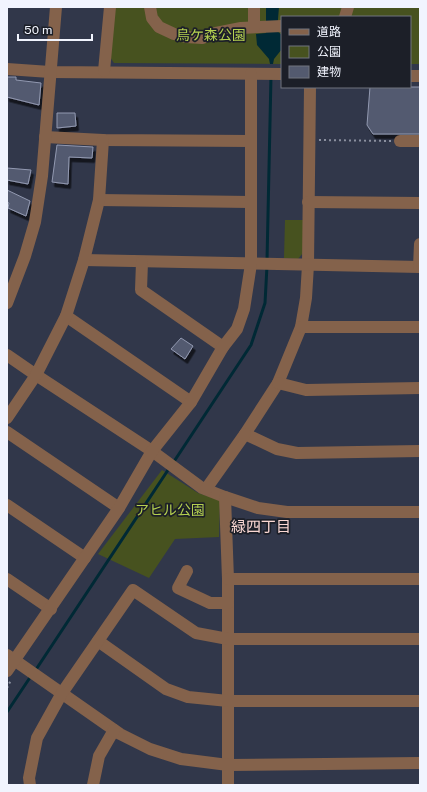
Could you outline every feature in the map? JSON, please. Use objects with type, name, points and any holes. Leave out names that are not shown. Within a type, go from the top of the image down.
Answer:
[{"type":"street","points":[[7,303],[25,256],[35,222],[42,176],[56,7]]},
{"type":"street","points":[[104,71],[110,7]]},
{"type":"street","points":[[150,7],[152,18],[159,27],[174,34],[186,37],[202,38],[216,33],[254,27],[281,26]]},
{"type":"street","points":[[254,7],[254,27]]},
{"type":"street","points":[[7,69],[50,72],[104,71],[281,74]]},
{"type":"street","points":[[7,671],[11,658],[50,609],[119,508],[152,452],[191,402],[222,347],[238,329],[244,309],[251,264],[251,74]]},
{"type":"street","points":[[206,489],[245,434],[278,383],[302,327],[308,265],[310,88]]},
{"type":"street","points":[[45,137],[103,140],[250,141]]},
{"type":"street","points":[[7,418],[36,375],[66,316],[84,260],[99,200],[103,140]]},
{"type":"street","points":[[400,141],[420,141]]},
{"type":"street","points":[[99,200],[250,202]]},
{"type":"street","points":[[308,202],[420,203]]},
{"type":"street","points":[[84,260],[420,267],[420,244]]},
{"type":"street","points":[[142,262],[141,290],[222,347]]},
{"type":"street","points":[[66,316],[191,402]]},
{"type":"street","points":[[302,327],[420,326]]},
{"type":"street","points":[[7,355],[206,489],[225,497],[258,508],[287,512],[420,512]]},
{"type":"street","points":[[278,383],[306,390],[420,388]]},
{"type":"street","points":[[7,432],[119,508]]},
{"type":"street","points":[[245,434],[277,449],[297,453],[420,451]]},
{"type":"street","points":[[225,497],[228,579],[228,785]]},
{"type":"street","points":[[7,505],[85,558]]},
{"type":"street","points":[[187,571],[178,588],[210,603],[228,603]]},
{"type":"street","points":[[7,579],[50,609]]},
{"type":"street","points":[[228,579],[420,580]]},
{"type":"street","points":[[30,785],[29,778],[37,738],[62,693],[134,590],[196,633],[228,639],[420,639]]},
{"type":"street","points":[[98,641],[166,689],[188,697],[228,701],[420,701]]},
{"type":"street","points":[[11,658],[114,730],[150,749],[181,759],[228,765],[420,763]]},
{"type":"street","points":[[93,785],[98,756],[114,730]]},
{"type":"path","points":[[310,140],[400,141]]},
{"type":"green space","name":"烏ケ森公園","points":[[114,7],[420,7],[420,64],[411,64],[411,16],[281,16],[281,64],[114,63],[110,57]]},
{"type":"green space","points":[[285,220],[303,220],[303,253],[298,259],[284,258]]},
{"type":"green space","name":"アヒル公園","points":[[162,470],[198,493],[220,500],[219,537],[175,539],[149,578],[98,554]]},
{"type":"water","points":[[266,7],[279,7],[277,31],[281,34],[281,50],[274,59],[273,64],[270,64],[269,59],[257,45],[256,34],[266,33]]},
{"type":"building","points":[[7,77],[16,77],[16,80],[41,83],[39,105],[7,97]]},
{"type":"building","points":[[420,87],[420,134],[373,134],[367,125],[370,88]]},
{"type":"building","points":[[57,113],[75,113],[76,126],[57,128]]},
{"type":"building","points":[[57,145],[93,147],[92,158],[69,157],[68,184],[52,182]]},
{"type":"building","points":[[7,168],[31,170],[28,184],[7,180]]},
{"type":"building","points":[[7,190],[30,201],[26,216],[8,208],[9,203],[7,202]]},
{"type":"building","points":[[181,338],[193,346],[185,359],[171,349]]},
{"type":"waterway","points":[[267,261],[271,76]]},
{"type":"waterway","points":[[173,463],[251,345],[265,303],[267,266]]},
{"type":"waterway","points":[[35,671],[170,467]]},
{"type":"waterway","points":[[7,712],[31,676]]},
{"type":"district","name":"緑四丁目","points":[[261,526]]}]
